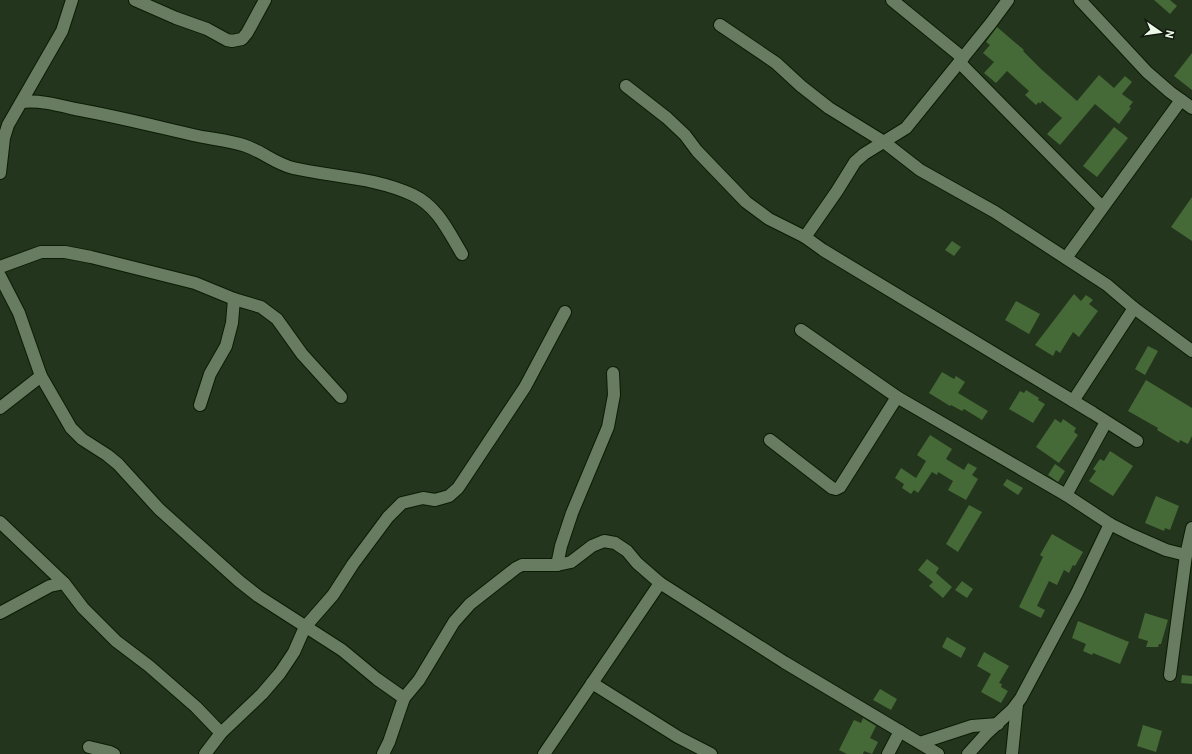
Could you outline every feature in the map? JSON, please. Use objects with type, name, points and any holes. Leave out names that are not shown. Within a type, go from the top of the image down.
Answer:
[{"type":"street","points":[[0,173],[8,124],[62,31],[72,0]]},
{"type":"street","points":[[135,0],[176,18],[207,29],[232,41],[242,38],[265,0]]},
{"type":"street","points":[[892,0],[961,61],[1102,207]]},
{"type":"street","points":[[805,237],[855,162],[864,154],[906,128],[961,61],[1008,0]]},
{"type":"street","points":[[1080,0],[1147,72],[1192,108]]},
{"type":"street","points":[[720,25],[776,63],[801,86],[829,108],[884,142],[920,170],[995,212],[1107,285],[1134,308],[1192,351]]},
{"type":"street","points":[[626,86],[667,118],[685,135],[696,151],[746,202],[769,219],[805,237],[823,250],[888,290],[1073,400],[1136,441]]},
{"type":"street","points":[[1066,258],[1181,100]]},
{"type":"street","points":[[22,102],[38,102],[114,116],[205,138],[244,145],[257,150],[281,164],[291,167],[383,184],[413,195],[431,206],[462,254]]},
{"type":"street","points":[[0,267],[41,252],[65,252],[195,283],[234,299],[261,307],[277,319],[302,354],[341,397]]},
{"type":"street","points":[[0,276],[19,313],[41,376],[67,422],[82,439],[118,464],[159,510],[239,581],[258,596],[342,650],[404,698]]},
{"type":"street","points":[[200,405],[210,374],[226,346],[232,323],[234,299]]},
{"type":"street","points":[[1073,400],[1134,308]]},
{"type":"street","points":[[205,754],[221,734],[262,694],[280,673],[294,652],[305,627],[333,595],[353,564],[388,517],[402,503],[423,498],[435,500],[449,496],[458,488],[525,386],[565,312]]},
{"type":"street","points":[[801,330],[897,397],[1066,495],[1110,524],[1166,550],[1186,555]]},
{"type":"street","points":[[557,565],[561,546],[572,513],[608,427],[614,395],[613,373]]},
{"type":"street","points":[[0,408],[41,376]]},
{"type":"street","points":[[770,440],[832,488],[836,489],[840,487],[897,397]]},
{"type":"street","points":[[1066,495],[1106,422]]},
{"type":"street","points":[[0,522],[64,584],[83,608],[116,641],[150,666],[196,707],[221,734]]},
{"type":"street","points":[[968,754],[987,733],[1012,710],[1017,703],[1077,593],[1110,524]]},
{"type":"street","points":[[1170,675],[1186,555],[1192,528]]},
{"type":"street","points":[[383,754],[389,742],[404,698],[419,680],[454,622],[470,604],[516,568],[522,565],[557,565],[571,562],[592,546],[604,542],[615,543],[627,551],[637,564],[660,583],[784,662],[938,754]]},
{"type":"street","points":[[544,754],[660,583]]},
{"type":"street","points":[[0,613],[50,586],[64,584]]},
{"type":"street","points":[[592,683],[678,737],[711,754]]},
{"type":"street","points":[[1012,754],[1017,703]]},
{"type":"street","points":[[920,743],[972,726],[998,724]]},
{"type":"street","points":[[888,754],[900,731]]},
{"type":"street","points":[[88,747],[114,754]]},
{"type":"building","points":[[1154,0],[1170,0],[1177,6],[1170,14]]},
{"type":"building","points":[[997,27],[1024,50],[1023,51],[1041,69],[1077,101],[1099,75],[1114,88],[1125,76],[1132,82],[1122,94],[1133,102],[1129,107],[1131,108],[1119,124],[1095,104],[1060,145],[1047,134],[1062,118],[1042,101],[1040,104],[1039,102],[1036,105],[1025,95],[1029,91],[1007,71],[996,83],[984,73],[994,62],[983,53],[990,45],[986,42]]},
{"type":"building","points":[[1192,53],[1192,90],[1174,76]]},
{"type":"building","points":[[1114,127],[1128,138],[1097,177],[1083,166]]},
{"type":"building","points":[[1192,197],[1192,241],[1171,227]]},
{"type":"building","points":[[952,241],[961,247],[954,256],[945,250]]},
{"type":"building","points":[[1074,294],[1081,301],[1086,295],[1093,300],[1089,304],[1098,311],[1079,337],[1073,332],[1060,353],[1056,350],[1053,356],[1035,345]]},
{"type":"building","points":[[1016,301],[1040,314],[1029,334],[1005,320]]},
{"type":"building","points":[[1148,346],[1158,351],[1145,375],[1135,369]]},
{"type":"building","points":[[942,372],[954,379],[956,376],[965,382],[958,393],[988,411],[982,420],[964,409],[962,411],[951,405],[950,406],[929,393]]},
{"type":"building","points":[[1146,380],[1192,408],[1192,436],[1188,444],[1180,440],[1179,443],[1157,430],[1158,428],[1128,411]]},
{"type":"building","points":[[1026,390],[1039,398],[1038,400],[1045,404],[1033,423],[1009,409],[1020,391],[1024,393]]},
{"type":"building","points":[[1055,419],[1061,423],[1063,419],[1076,428],[1074,432],[1078,435],[1059,463],[1036,447]]},
{"type":"building","points":[[930,435],[952,449],[946,459],[964,470],[968,463],[977,468],[972,475],[978,479],[966,500],[948,490],[953,481],[938,472],[937,475],[932,472],[918,493],[914,490],[911,494],[902,488],[904,484],[895,478],[901,468],[916,478],[926,461],[917,455]]},
{"type":"building","points":[[1110,451],[1133,466],[1113,496],[1089,481],[1096,471],[1093,469],[1100,459],[1104,461]]},
{"type":"building","points":[[1055,464],[1065,471],[1058,482],[1048,475]]},
{"type":"building","points":[[1007,479],[1023,488],[1018,495],[1003,485]]},
{"type":"building","points":[[1156,496],[1179,506],[1170,530],[1165,528],[1164,531],[1145,523]]},
{"type":"building","points":[[969,505],[982,512],[958,552],[946,544]]},
{"type":"building","points":[[1052,534],[1083,552],[1069,573],[1064,570],[1057,585],[1049,581],[1037,606],[1045,610],[1041,618],[1019,607],[1043,557],[1040,555]]},
{"type":"building","points":[[927,559],[939,568],[936,573],[952,587],[943,598],[929,586],[933,582],[918,570]]},
{"type":"building","points":[[962,581],[973,589],[967,598],[955,590]]},
{"type":"building","points":[[1145,613],[1168,620],[1161,644],[1159,644],[1158,647],[1146,647],[1148,641],[1138,638]]},
{"type":"building","points":[[1078,621],[1129,642],[1120,664],[1093,653],[1092,655],[1083,651],[1086,644],[1072,638]]},
{"type":"building","points":[[947,637],[966,648],[961,658],[942,647]]},
{"type":"building","points":[[984,652],[1009,666],[999,683],[1002,684],[1001,687],[1008,691],[1001,703],[981,692],[991,674],[977,666]]},
{"type":"building","points":[[1182,675],[1192,676],[1192,684],[1181,683]]},
{"type":"building","points":[[880,689],[897,699],[891,710],[873,700]]},
{"type":"building","points":[[863,718],[876,726],[870,738],[878,742],[872,754],[864,751],[863,754],[847,754],[839,750],[854,720],[861,723]]},
{"type":"building","points":[[1143,725],[1162,731],[1156,752],[1137,746]]}]
